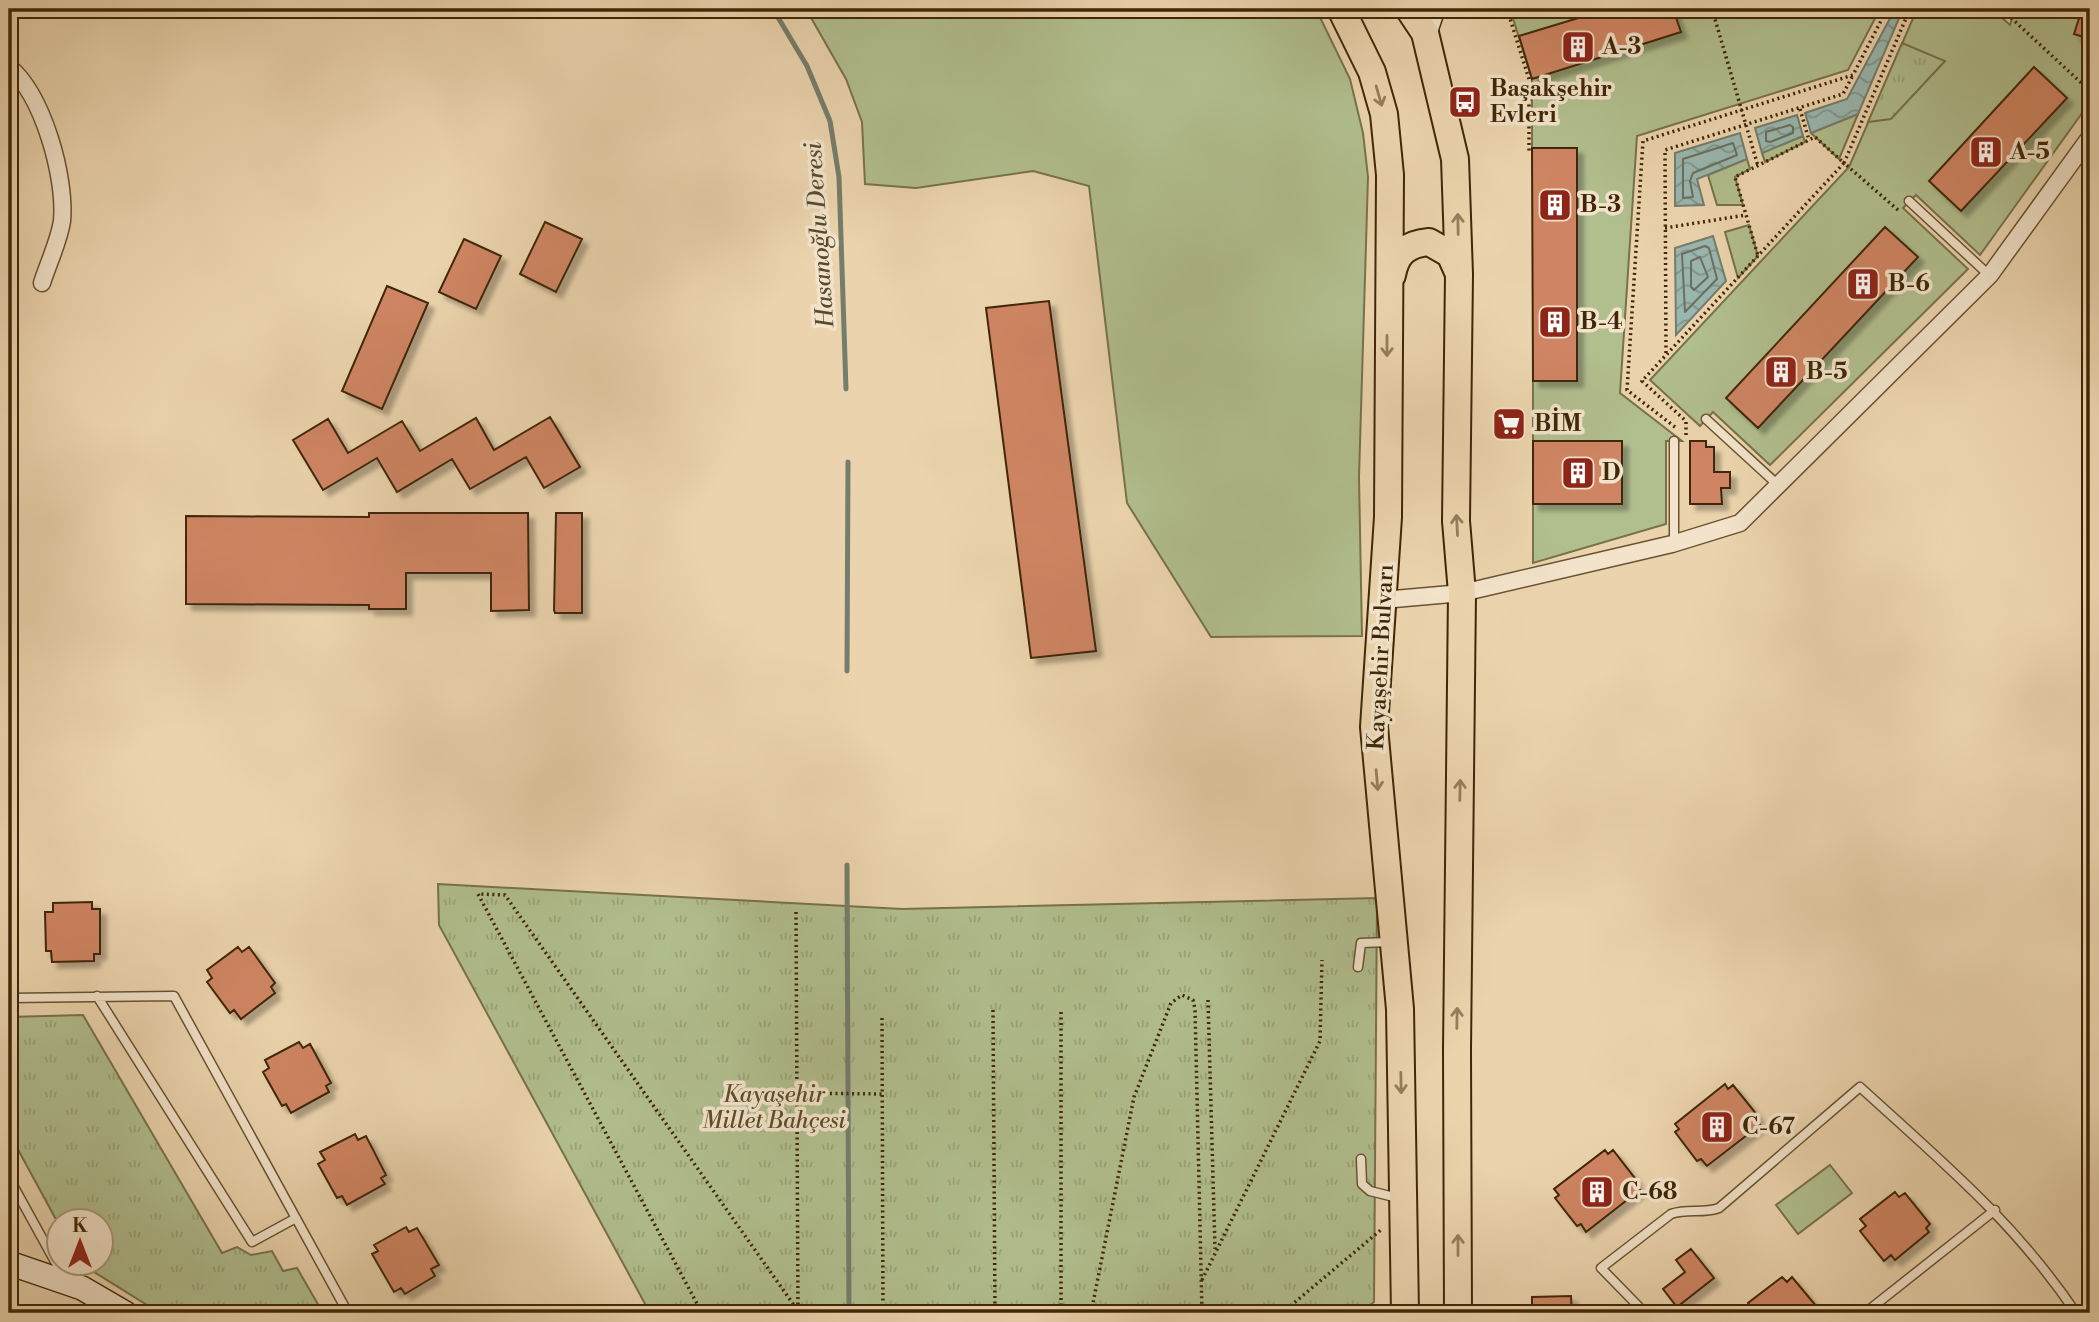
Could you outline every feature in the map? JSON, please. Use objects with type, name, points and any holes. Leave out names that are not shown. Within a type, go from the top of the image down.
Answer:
[{"type":"main road","name":"Kayaşehir Bulvarı","points":[[1341,9],[1355,21],[1384,114],[1389,147],[1392,206],[1387,302],[1388,517],[1374,739],[1400,1009],[1405,1313]]},
{"type":"main road","points":[[1409,9],[1429,21],[1455,159],[1459,274],[1456,521],[1462,593],[1457,1050],[1458,1313]]},
{"type":"main road","points":[[1387,302],[1397,257],[1415,243],[1437,244],[1450,254],[1459,274]]},
{"type":"street","points":[[9,67],[23,79],[42,115],[60,190],[62,222],[42,283]]},
{"type":"street","points":[[1383,600],[1462,593],[1674,543],[1740,523],[1990,276],[2090,137]]},
{"type":"street","points":[[9,1263],[66,1282],[125,1313]]},
{"type":"lane","points":[[1909,201],[1990,276]]},
{"type":"lane","points":[[1706,419],[1778,485]]},
{"type":"lane","points":[[1674,441],[1674,543]]},
{"type":"lane","points":[[1358,967],[1361,943],[1394,942]]},
{"type":"lane","points":[[97,996],[251,1242],[296,1218]]},
{"type":"lane","points":[[9,998],[174,996],[348,1313]]},
{"type":"lane","points":[[1644,1313],[1601,1268],[1671,1214],[1681,1210],[1709,1212],[1719,1208],[1860,1087],[1995,1210],[2046,1269],[2076,1313]]},
{"type":"lane","points":[[1362,1159],[1362,1184],[1370,1191],[1404,1206]]},
{"type":"lane","points":[[9,1178],[66,1282]]},
{"type":"lane","points":[[1865,1313],[1995,1210]]},
{"type":"path","points":[[1507,9],[1529,79],[1529,152]]},
{"type":"path","points":[[1712,9],[1758,166]]},
{"type":"path","points":[[1665,355],[1665,150],[1843,94],[1888,9]]},
{"type":"path","points":[[1853,75],[1643,141],[1627,390],[1686,436],[1686,421],[1642,381],[1844,163],[1910,9]]},
{"type":"path","points":[[2009,9],[2007,14],[2090,91]]},
{"type":"path","points":[[1799,108],[1809,140]]},
{"type":"path","points":[[1758,256],[1735,177],[1815,137],[1900,211]]},
{"type":"path","points":[[1665,228],[1746,215]]},
{"type":"path","points":[[702,1313],[478,894],[505,895],[798,1312]]},
{"type":"path","points":[[796,912],[798,1312]]},
{"type":"path","points":[[1201,1283],[1320,1041],[1322,960]]},
{"type":"path","points":[[1091,1313],[1134,1097],[1171,1003],[1182,995],[1193,1000],[1195,1010],[1202,1313]]},
{"type":"path","points":[[1208,1000],[1215,1251]]},
{"type":"path","points":[[993,1010],[995,1313]]},
{"type":"path","points":[[1061,1012],[1061,1313]]},
{"type":"path","points":[[882,1018],[883,1313]]},
{"type":"path","points":[[797,1093],[882,1094]]},
{"type":"path","points":[[1282,1313],[1404,1206]]},
{"type":"path","points":[[1201,1303],[1210,1313]]},
{"type":"green space","points":[[806,9],[1316,9],[1350,79],[1363,133],[1368,177],[1359,477],[1362,636],[1211,637],[1127,503],[1089,186],[1033,171],[916,188],[865,184],[862,122],[846,79]]},
{"type":"green space","points":[[1510,9],[1880,9],[1848,70],[1637,136],[1620,393],[1682,441],[1666,441],[1666,524],[1533,563],[1533,504],[1622,504],[1622,441],[1533,441],[1533,381],[1577,381],[1577,149],[1532,148],[1532,79]]},
{"type":"green space","points":[[1917,9],[1992,9],[2010,25],[2015,9],[2090,9],[2090,102],[1980,255],[1916,195],[1903,208],[1968,269],[1770,465],[1713,412],[1700,426],[1650,380],[1849,167]]},
{"type":"green space","points":[[1902,43],[1945,61],[1891,119],[1868,122]]},
{"type":"green space","points":[[1858,114],[1839,159],[1811,133]]},
{"type":"green space","points":[[1803,136],[1805,142],[1765,162],[1762,153]]},
{"type":"green space","points":[[1747,159],[1750,169],[1735,177],[1743,205],[1717,205],[1708,175]]},
{"type":"green space","points":[[1749,225],[1758,256],[1738,278],[1725,232]]},
{"type":"green space","name":"Kayaşehir Millet Bahçesi","points":[[438,884],[902,909],[1377,898],[1374,1302],[1358,1313],[650,1313],[439,925]]},
{"type":"green space","points":[[83,1015],[222,1253],[237,1247],[251,1255],[272,1251],[283,1271],[297,1268],[323,1313],[160,1313],[100,1276],[116,1276],[116,1206],[49,1206],[9,1133],[9,1017]]},
{"type":"green space","points":[[1830,1165],[1852,1193],[1798,1234],[1776,1205]]},
{"type":"water","points":[[1895,9],[1903,9],[1858,114],[1811,133],[1805,113],[1847,99]]},
{"type":"water","points":[[1797,115],[1803,136],[1762,153],[1755,128]]},
{"type":"water","points":[[1740,133],[1747,159],[1697,179],[1704,205],[1675,206],[1675,153]]},
{"type":"water","points":[[1713,236],[1726,281],[1676,335],[1675,248]]},
{"type":"building","name":"A-3","points":[[1608,9],[1673,9],[1681,32],[1532,79],[1519,36]]},
{"type":"building","points":[[2082,9],[2090,9],[2090,39],[2074,34]]},
{"type":"building","name":"A-5","points":[[2034,67],[2067,98],[1961,211],[1929,181]]},
{"type":"building","points":[[1532,148],[1577,148],[1577,381],[1533,381]]},
{"type":"building","points":[[545,222],[582,239],[556,292],[520,274]]},
{"type":"building","points":[[1885,227],[1918,257],[1758,428],[1726,398]]},
{"type":"building","points":[[464,239],[501,256],[476,309],[439,292]]},
{"type":"building","points":[[387,286],[428,303],[382,409],[342,391]]},
{"type":"building","points":[[1049,301],[1096,651],[1031,658],[986,308]]},
{"type":"building","points":[[550,417],[580,467],[544,488],[526,457],[470,489],[452,459],[397,492],[377,458],[323,490],[293,440],[328,419],[348,453],[402,421],[420,451],[476,418],[494,450]]},
{"type":"building","name":"D","points":[[1533,441],[1622,441],[1622,504],[1533,504]]},
{"type":"building","points":[[1690,441],[1706,441],[1706,447],[1714,447],[1714,472],[1730,472],[1730,488],[1721,488],[1722,504],[1690,504]]},
{"type":"building","points":[[369,513],[528,513],[529,610],[491,611],[491,573],[406,573],[406,609],[369,609],[369,605],[186,604],[186,516],[369,517]]},
{"type":"building","points":[[556,513],[582,513],[582,613],[555,613],[554,610]]},
{"type":"building","points":[[92,902],[92,909],[100,909],[100,954],[94,954],[94,961],[52,962],[51,951],[46,951],[45,912],[53,912],[53,903]]},
{"type":"building","points":[[238,947],[242,952],[249,947],[275,983],[271,987],[275,993],[241,1019],[234,1010],[230,1013],[207,982],[212,978],[207,970]]},
{"type":"building","points":[[299,1042],[303,1048],[310,1044],[331,1083],[326,1086],[329,1092],[291,1113],[286,1104],[282,1106],[263,1072],[269,1068],[265,1060]]},
{"type":"building","name":"C-67","points":[[1725,1084],[1728,1089],[1733,1085],[1758,1116],[1755,1118],[1760,1125],[1707,1166],[1701,1159],[1697,1161],[1675,1132],[1679,1129],[1675,1124]]},
{"type":"building","points":[[355,1134],[358,1140],[366,1136],[386,1175],[381,1178],[385,1184],[347,1205],[342,1196],[337,1198],[318,1164],[325,1160],[320,1152]]},
{"type":"building","name":"C-68","points":[[1605,1150],[1608,1154],[1613,1150],[1637,1181],[1634,1184],[1640,1190],[1586,1232],[1581,1224],[1577,1226],[1555,1198],[1559,1195],[1554,1189]]},
{"type":"building","points":[[1895,1192],[1899,1197],[1905,1193],[1930,1224],[1926,1228],[1929,1232],[1895,1260],[1891,1255],[1884,1261],[1860,1231],[1866,1226],[1860,1219]]},
{"type":"building","points":[[406,1227],[409,1232],[417,1228],[439,1265],[431,1269],[435,1276],[405,1294],[401,1288],[394,1292],[372,1254],[378,1251],[374,1245]]},
{"type":"building","points":[[1691,1249],[1714,1278],[1677,1307],[1663,1289],[1685,1272],[1676,1260]]},
{"type":"building","points":[[1782,1277],[1787,1282],[1792,1277],[1822,1313],[1756,1313],[1748,1303]]},
{"type":"building","points":[[1571,1296],[1572,1313],[1532,1313],[1532,1297]]},
{"type":"waterway","name":"Hasanoğlu Deresi","points":[[773,9],[807,66],[830,121],[839,177],[846,389]]},
{"type":"waterway","name":"Hasanoğlu Deresi","points":[[847,671],[848,462]]},
{"type":"waterway","name":"Hasanoğlu Deresi","points":[[847,865],[849,1313]]},
{"type":"place","name":"A-3","points":[[1578,47]]},
{"type":"place","name":"Başakşehir Evleri","points":[[1465,102]]},
{"type":"place","name":"A-5","points":[[1986,152]]},
{"type":"place","name":"B-3","points":[[1555,205]]},
{"type":"place","name":"B-6","points":[[1863,284]]},
{"type":"place","name":"B-4","points":[[1555,322]]},
{"type":"place","name":"B-5","points":[[1781,372]]},
{"type":"place","name":"BİM","points":[[1509,424]]},
{"type":"place","name":"D","points":[[1578,473]]},
{"type":"place","name":"C-67","points":[[1717,1127]]},
{"type":"place","name":"C-68","points":[[1597,1192]]}]
